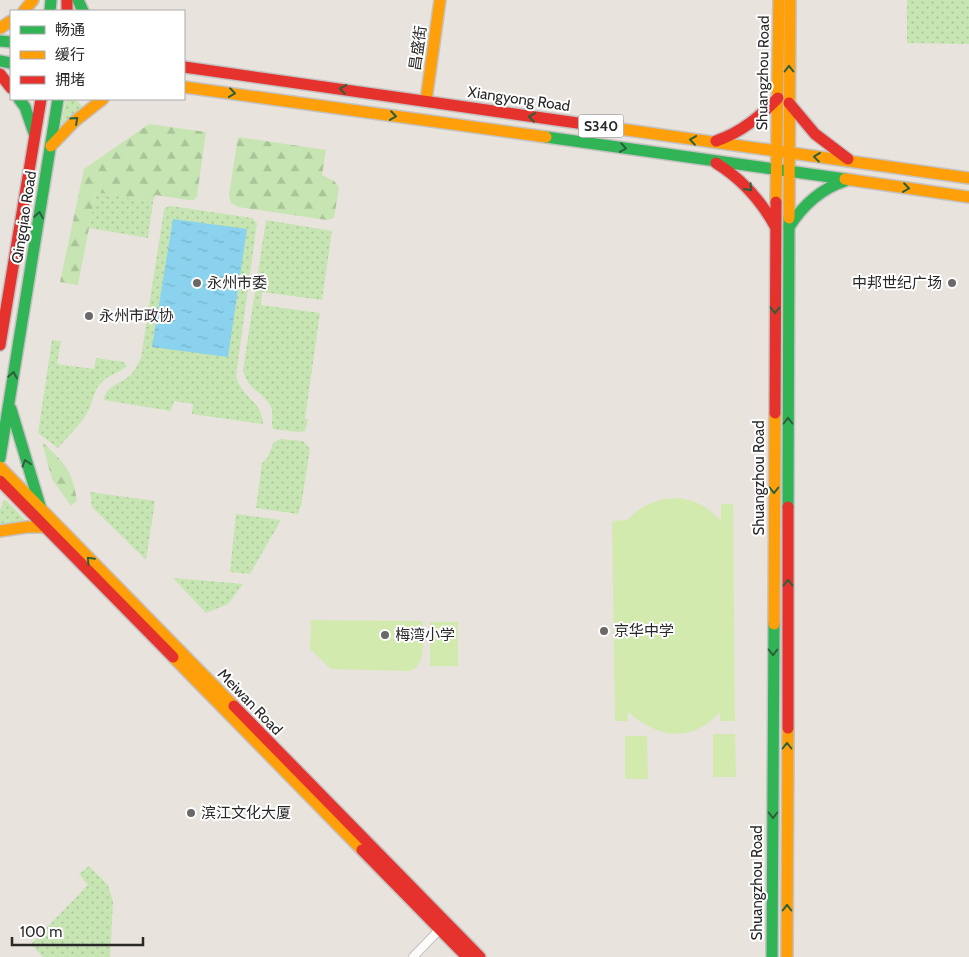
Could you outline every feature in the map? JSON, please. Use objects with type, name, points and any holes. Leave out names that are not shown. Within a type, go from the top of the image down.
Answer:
[{"type":"main road","points":[[25,10],[33,0]]},
{"type":"main road","name":"昌盛街","points":[[426,101],[440,0]]},
{"type":"main road","name":"Shuangzhou Road","points":[[779,0],[784,100],[789,153],[787,957]]},
{"type":"main road","name":"Shuangzhou Road","points":[[772,957],[776,151],[784,100],[790,0]]},
{"type":"main road","name":"Xiangyong Road","points":[[185,66],[969,178]]},
{"type":"main road","points":[[0,74],[10,87]]},
{"type":"main road","name":"S340","points":[[185,87],[789,170],[969,197]]},
{"type":"main road","points":[[20,100],[25,107],[34,137],[51,145],[70,124],[101,100]]},
{"type":"main road","name":"Qingqiao Road","points":[[0,345],[41,100]]},
{"type":"main road","name":"Qingqiao Road","points":[[0,458],[58,100]]},
{"type":"main road","points":[[711,142],[745,129],[784,100],[813,132],[852,162]]},
{"type":"main road","points":[[648,151],[651,134]]},
{"type":"main road","points":[[712,160],[729,170],[750,188],[775,226]]},
{"type":"main road","points":[[872,183],[874,165]]},
{"type":"main road","points":[[789,227],[804,206],[815,195],[833,184],[849,180]]},
{"type":"main road","points":[[775,278],[789,278]]},
{"type":"main road","points":[[0,530],[27,527],[42,518],[9,402]]},
{"type":"main road","name":"Meiwan Road","points":[[0,468],[42,518],[467,957]]},
{"type":"main road","name":"Meiwan Road","points":[[0,481],[42,518],[480,957]]},
{"type":"street","points":[[413,957],[440,929]]},
{"type":"green space","points":[[907,0],[969,0],[969,44],[907,43]]},
{"type":"green space","points":[[66,100],[76,100],[83,107],[63,124]]},
{"type":"green space","points":[[149,124],[206,132],[197,196],[194,200],[189,200],[155,195],[153,202],[96,192],[78,285],[60,282],[84,169]]},
{"type":"green space","points":[[238,137],[326,150],[322,175],[334,181],[339,187],[334,218],[327,220],[238,207],[231,203],[229,195]]},
{"type":"green space","points":[[96,192],[153,202],[148,238],[89,228]]},
{"type":"green space","points":[[171,206],[252,218],[257,223],[236,376],[242,389],[259,409],[263,424],[192,414],[193,404],[174,401],[171,411],[104,400],[105,395],[112,386],[132,374],[141,358],[164,210]]},
{"type":"green space","points":[[266,220],[332,231],[322,300],[262,292],[261,305],[320,313],[305,419],[308,419],[305,431],[273,429],[270,405],[251,386],[243,370]]},
{"type":"green space","points":[[52,340],[61,341],[57,364],[94,369],[96,358],[124,362],[127,366],[101,383],[96,390],[86,415],[58,448],[38,433]]},
{"type":"green space","points":[[280,439],[303,441],[310,449],[298,514],[256,508],[262,463],[268,457],[273,443]]},
{"type":"green space","points":[[42,442],[62,462],[70,474],[77,501],[71,506],[52,479]]},
{"type":"green space","points":[[90,492],[155,501],[146,560],[92,507]]},
{"type":"green space","points":[[680,498],[703,506],[721,521],[721,504],[733,504],[735,721],[720,721],[720,712],[698,729],[674,734],[651,727],[639,721],[628,712],[628,721],[615,721],[612,521],[627,520],[638,510],[663,499]]},
{"type":"green space","points":[[4,500],[25,520],[0,526],[0,510]]},
{"type":"green space","points":[[236,514],[281,520],[250,574],[230,572]]},
{"type":"green space","points":[[173,578],[243,584],[228,604],[206,613]]},
{"type":"green space","points":[[311,620],[423,621],[422,658],[415,668],[409,671],[331,669],[310,649]]},
{"type":"green space","points":[[430,622],[458,622],[458,666],[430,666]]},
{"type":"green space","points":[[713,734],[735,734],[736,777],[713,777]]},
{"type":"green space","points":[[625,736],[647,736],[648,779],[625,779]]},
{"type":"green space","points":[[89,866],[108,885],[113,902],[110,957],[43,957],[31,944],[88,885],[79,874]]},
{"type":"water","points":[[173,219],[247,229],[228,357],[152,347]]},
{"type":"traffic: fast","points":[[50,10],[51,0]]},
{"type":"traffic: fast","points":[[78,0],[83,10]]},
{"type":"traffic: fast","points":[[0,41],[10,42]]},
{"type":"traffic: fast","points":[[0,61],[10,63]]},
{"type":"traffic: fast","points":[[20,100],[25,107],[34,133]]},
{"type":"traffic: fast","points":[[0,458],[58,100]]},
{"type":"traffic: fast","points":[[546,137],[845,179]]},
{"type":"traffic: fast","points":[[789,227],[806,205],[820,193],[845,181]]},
{"type":"traffic: fast","points":[[788,507],[789,218]]},
{"type":"traffic: fast","points":[[11,409],[41,509]]},
{"type":"traffic: fast","points":[[772,957],[774,624]]},
{"type":"traffic: slow","points":[[25,10],[33,0]]},
{"type":"traffic: slow","points":[[426,101],[440,0]]},
{"type":"traffic: slow","points":[[776,202],[779,0]]},
{"type":"traffic: slow","points":[[789,218],[790,0]]},
{"type":"traffic: slow","points":[[0,28],[10,22]]},
{"type":"traffic: slow","points":[[185,87],[546,137]]},
{"type":"traffic: slow","points":[[51,146],[75,121],[102,100]]},
{"type":"traffic: slow","points":[[613,128],[969,178]]},
{"type":"traffic: slow","points":[[845,179],[969,197]]},
{"type":"traffic: slow","points":[[774,624],[775,413]]},
{"type":"traffic: slow","points":[[0,467],[234,706]]},
{"type":"traffic: slow","points":[[0,531],[27,527],[44,527]]},
{"type":"traffic: slow","points":[[173,657],[362,850]]},
{"type":"traffic: slow","points":[[787,957],[788,728]]},
{"type":"traffic: jam","points":[[67,0],[67,10]]},
{"type":"traffic: jam","points":[[185,67],[613,128]]},
{"type":"traffic: jam","points":[[0,74],[10,87]]},
{"type":"traffic: jam","points":[[716,141],[750,123],[778,98]]},
{"type":"traffic: jam","points":[[0,345],[41,100]]},
{"type":"traffic: jam","points":[[789,103],[815,134],[848,159]]},
{"type":"traffic: jam","points":[[716,163],[750,190],[775,226]]},
{"type":"traffic: jam","points":[[775,413],[776,202]]},
{"type":"traffic: jam","points":[[0,481],[173,657]]},
{"type":"traffic: jam","points":[[788,507],[788,728]]},
{"type":"traffic: jam","points":[[234,706],[480,957]]},
{"type":"traffic: jam","points":[[362,850],[467,957]]},
{"type":"place","name":"永州市委","points":[[197,283]]},
{"type":"place","name":"中邦世纪广场","points":[[952,283]]},
{"type":"place","name":"永州市政协","points":[[89,316]]},
{"type":"place","name":"京华中学","points":[[604,631]]},
{"type":"place","name":"梅湾小学","points":[[385,635]]},
{"type":"place","name":"滨江文化大厦","points":[[191,813]]}]
